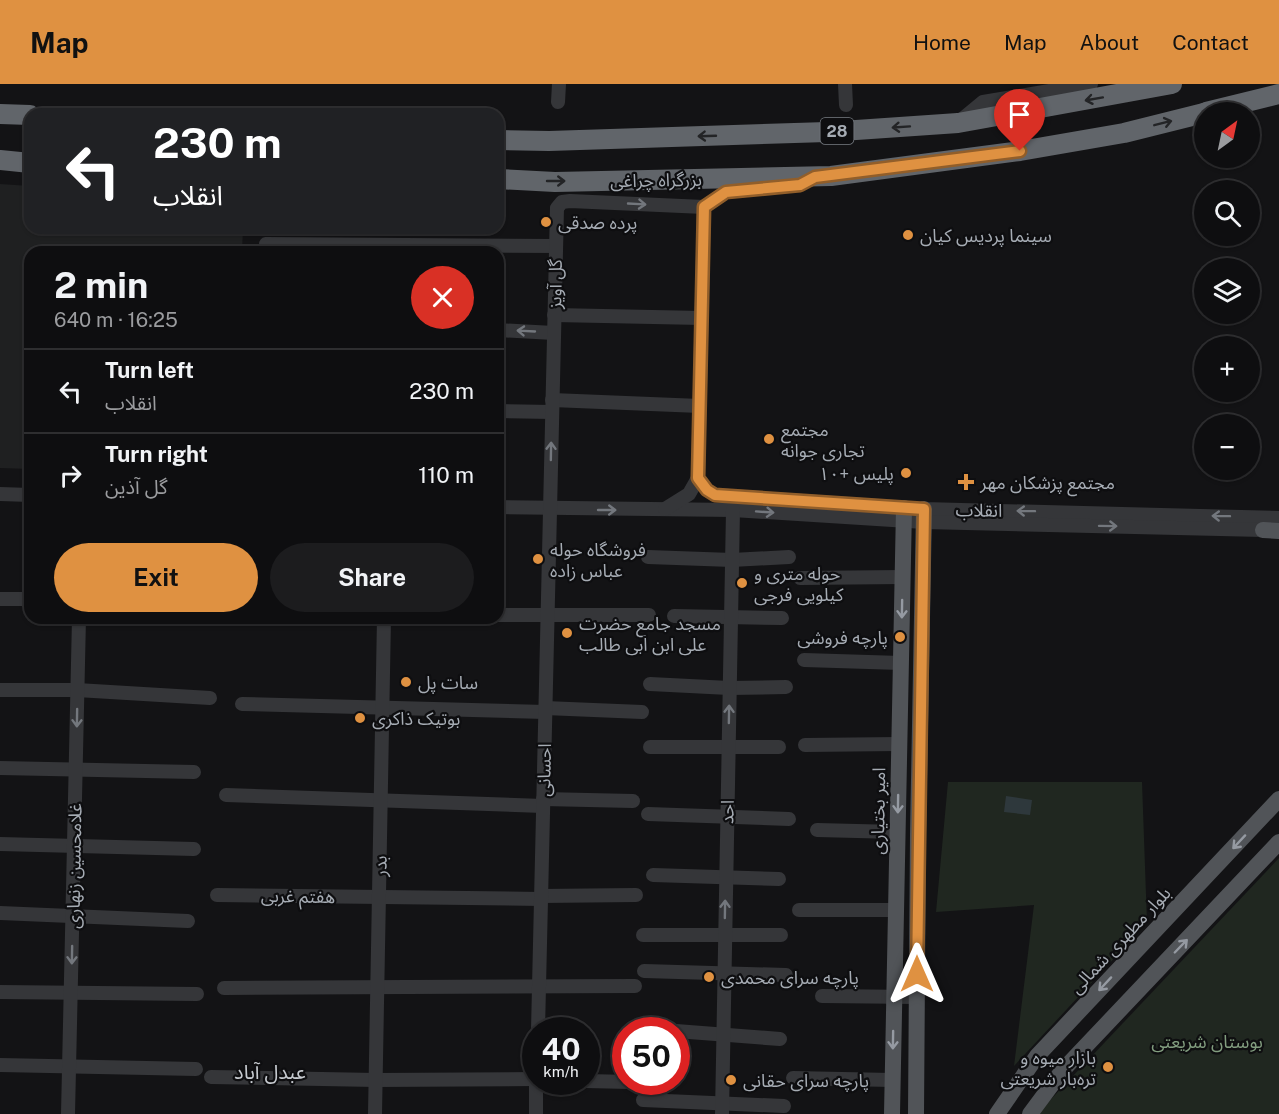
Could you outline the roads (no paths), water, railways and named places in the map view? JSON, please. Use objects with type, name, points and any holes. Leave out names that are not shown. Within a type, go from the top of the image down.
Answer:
[{"type":"highway","name":"28","points":[[504,140],[549,141],[827,132],[958,123],[1172,84]]},
{"type":"highway","name":"بزرگراه چراغی","points":[[1248,102],[1279,94]]},
{"type":"highway","points":[[0,114],[24,115]]},
{"type":"highway","name":"بزرگراه چراغی","points":[[504,179],[555,182],[807,181],[1124,134],[1194,116]]},
{"type":"highway","points":[[0,159],[24,162]]},
{"type":"main road","name":"امیر بختیاری","points":[[892,1114],[904,514]]},
{"type":"main road","points":[[916,1114],[924,515]]},
{"type":"main road","points":[[899,752],[919,758]]},
{"type":"main road","name":"بلوار مطهری شمالی","points":[[997,1114],[1037,1056],[1279,799]]},
{"type":"main road","points":[[1030,1114],[1062,1071],[1279,842]]},
{"type":"street","points":[[558,102],[559,84]]},
{"type":"street","points":[[845,84],[846,105]]},
{"type":"street","points":[[958,123],[983,102],[1050,87],[1091,84]]},
{"type":"street","points":[[664,510],[689,494],[698,478],[704,207],[726,192],[807,181]]},
{"type":"street","name":"گل آویز","points":[[550,509],[557,208],[562,202],[704,207]]},
{"type":"street","points":[[504,246],[556,246]]},
{"type":"street","points":[[554,315],[702,318]]},
{"type":"street","points":[[504,330],[554,333]]},
{"type":"street","points":[[504,410],[552,406],[700,406]]},
{"type":"street","name":"انقلاب","points":[[698,478],[707,490],[715,495],[904,514]]},
{"type":"street","points":[[0,494],[24,495]]},
{"type":"street","name":"انقلاب","points":[[504,507],[904,514],[1271,531]]},
{"type":"street","name":"احسانی","points":[[538,1017],[550,509]]},
{"type":"street","name":"احد","points":[[722,1108],[733,510]]},
{"type":"street","name":"انقلاب","points":[[924,515],[1279,518]]},
{"type":"street","points":[[648,557],[732,560],[789,557]]},
{"type":"street","points":[[800,578],[903,577]]},
{"type":"street","points":[[0,599],[24,599]]},
{"type":"street","points":[[504,615],[649,615]]},
{"type":"street","points":[[674,616],[782,618]]},
{"type":"street","name":"غلامحسین زنهاری","points":[[68,1114],[79,624]]},
{"type":"street","name":"بدر","points":[[375,1114],[384,624]]},
{"type":"street","points":[[804,660],[901,663]]},
{"type":"street","points":[[650,684],[729,688],[786,687]]},
{"type":"street","points":[[0,690],[77,690],[210,698]]},
{"type":"street","points":[[242,704],[642,712]]},
{"type":"street","points":[[805,744],[899,752]]},
{"type":"street","points":[[650,747],[779,747]]},
{"type":"street","points":[[0,768],[194,772]]},
{"type":"street","points":[[226,795],[381,800],[633,801]]},
{"type":"street","points":[[648,814],[789,819]]},
{"type":"street","points":[[817,830],[897,832]]},
{"type":"street","points":[[0,844],[194,849]]},
{"type":"street","points":[[653,875],[779,879]]},
{"type":"street","name":"هفتم غربی","points":[[217,895],[379,898],[636,895]]},
{"type":"street","points":[[799,910],[896,910]]},
{"type":"street","points":[[0,913],[188,921]]},
{"type":"street","points":[[643,935],[725,933],[782,935]]},
{"type":"street","points":[[644,971],[786,975]]},
{"type":"street","points":[[224,988],[377,985],[634,986]]},
{"type":"street","points":[[0,992],[197,994]]},
{"type":"street","points":[[822,996],[917,997]]},
{"type":"street","points":[[690,1032],[780,1039]]},
{"type":"street","points":[[0,1065],[196,1069]]},
{"type":"street","points":[[211,1077],[522,1080]]},
{"type":"street","points":[[793,1078],[892,1080]]},
{"type":"street","points":[[536,1095],[536,1114]]},
{"type":"street","points":[[643,1100],[722,1108],[784,1106]]},
{"type":"place","name":"پرده صدقی","points":[[546,222]]},
{"type":"place","name":"سینما پردیس کیان","points":[[908,235]]},
{"type":"place","name":"مجتمع تجاری جوانه","points":[[769,439]]},
{"type":"place","name":"پلیس +۱۰","points":[[906,473]]},
{"type":"place","name":"مجتمع پزشکان مهر","points":[[966,482]]},
{"type":"place","name":"فروشگاه حوله عباس زاده","points":[[538,559]]},
{"type":"place","name":"حوله متری و کیلویی فرجی","points":[[742,583]]},
{"type":"place","name":"مسجد جامع حضرت علی ابن ابی طالب","points":[[567,633]]},
{"type":"place","name":"پارچه فروشی","points":[[900,637]]},
{"type":"place","name":"سات پل","points":[[406,682]]},
{"type":"place","name":"بوتیک ذاکری","points":[[360,718]]},
{"type":"place","name":"پارچه سرای محمدی","points":[[709,977]]},
{"type":"place","name":"بازار میوه و تره‌بار شریعتی","points":[[1108,1067]]},
{"type":"place","name":"پارچه سرای حقانی","points":[[731,1080]]},
{"type":"district","name":"عبدل آباد","points":[[270,1072]]},
{"type":"park label","name":"بوستان شریعتی","points":[[1207,1041]]}]
